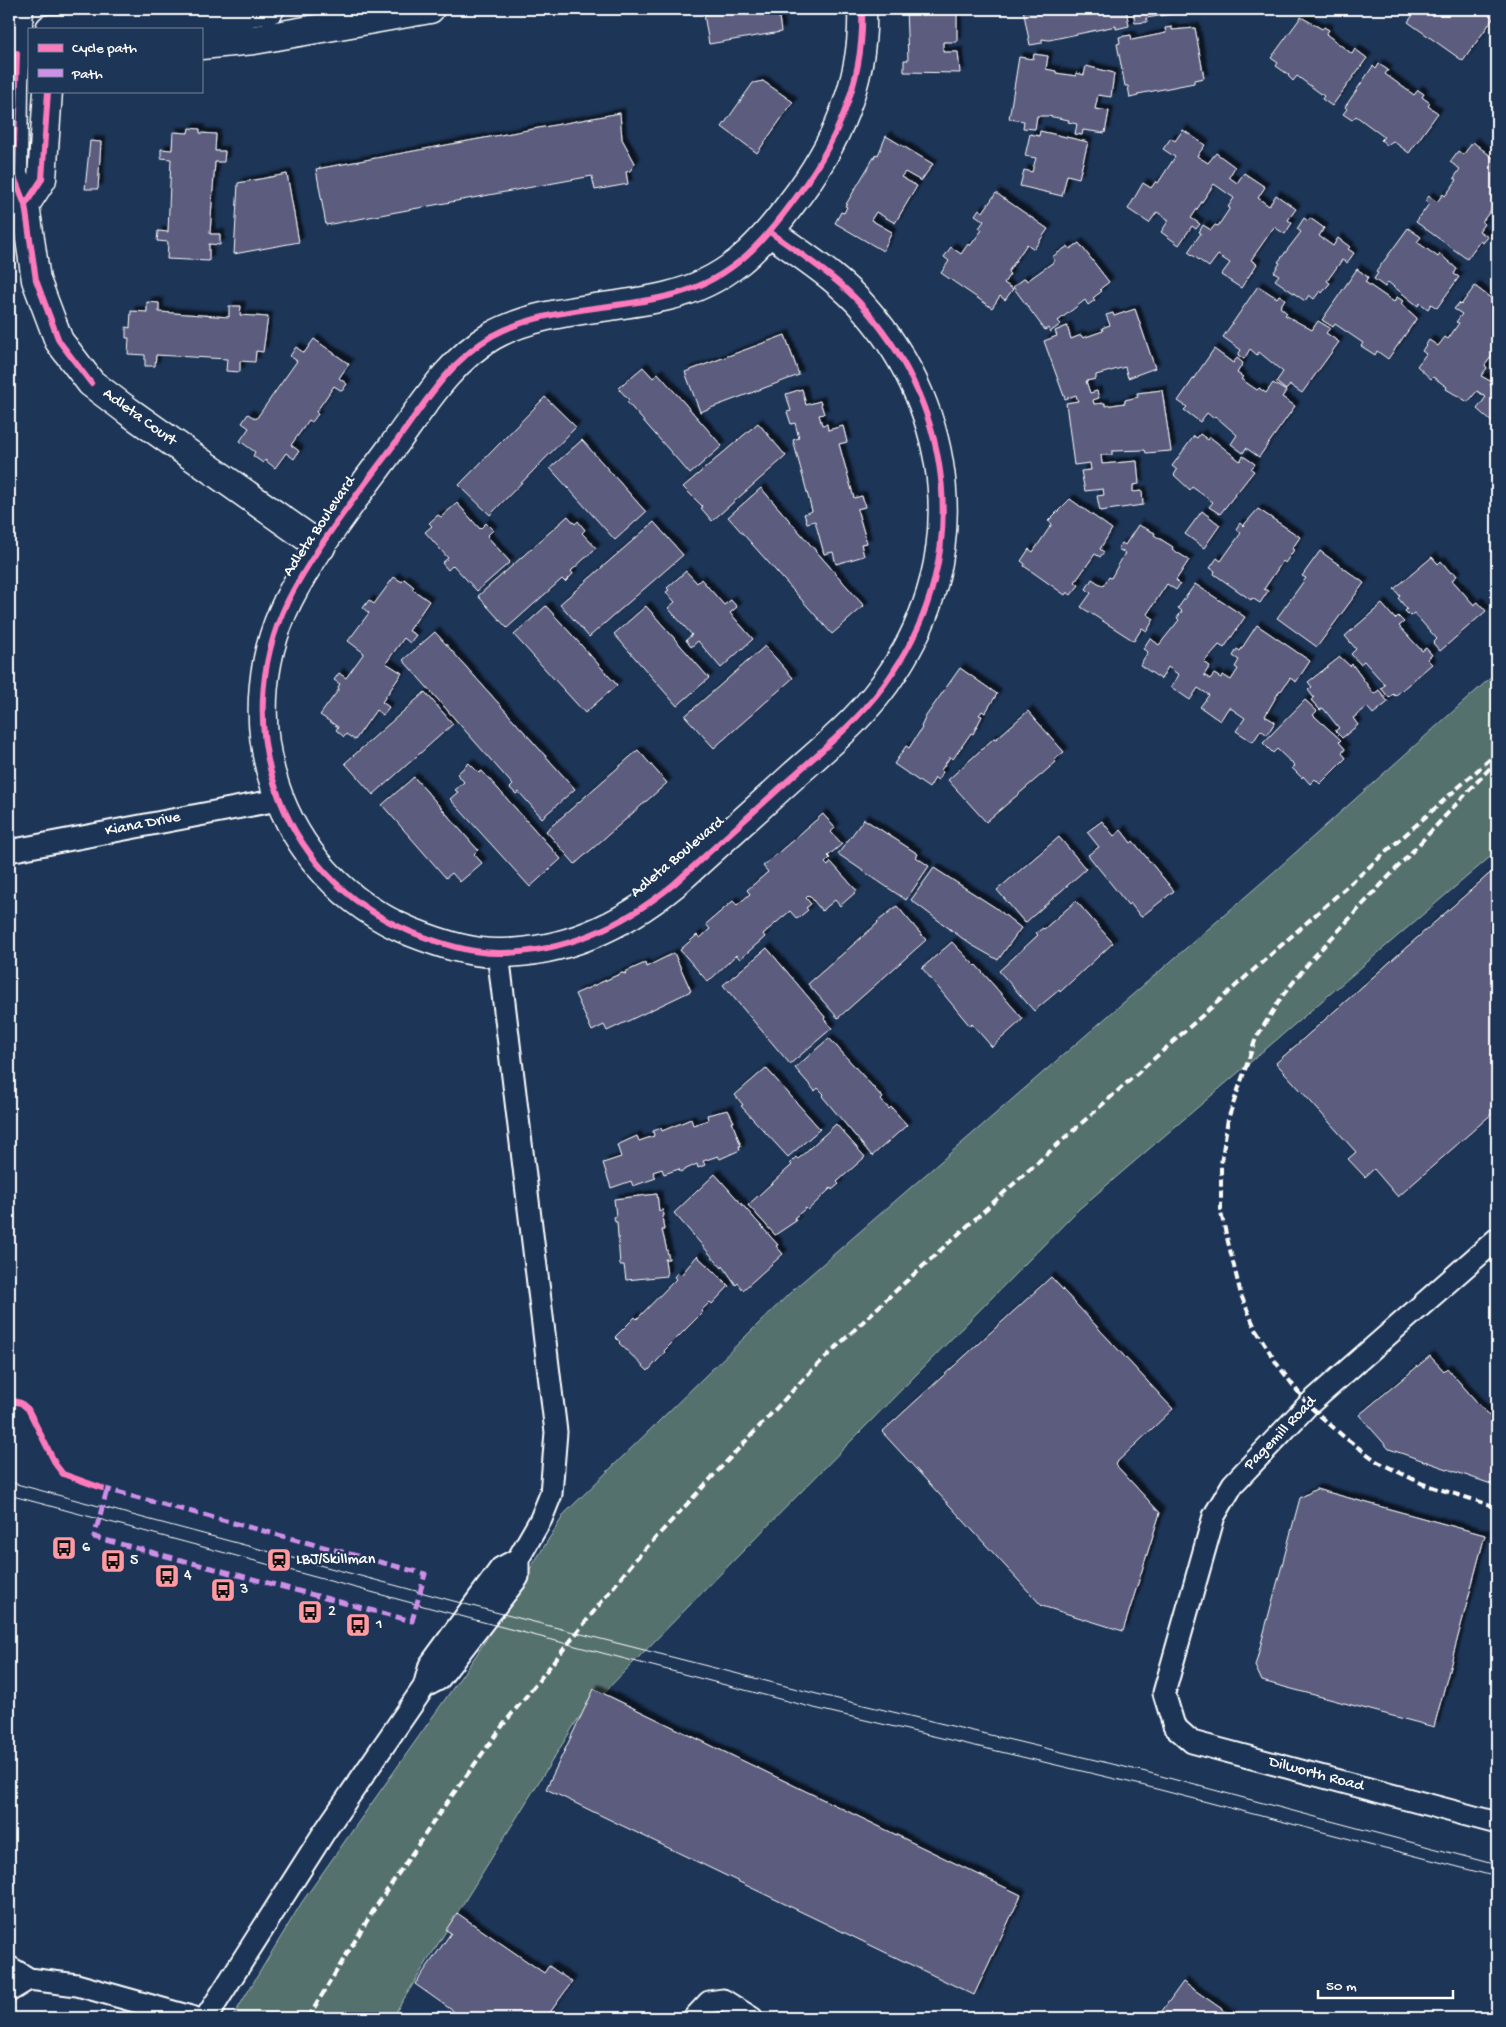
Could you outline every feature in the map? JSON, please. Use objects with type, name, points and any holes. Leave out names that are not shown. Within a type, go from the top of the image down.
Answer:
[{"type":"street","points":[[53,23],[185,22],[270,9]]},
{"type":"street","points":[[202,45],[254,40],[325,18],[430,9]]},
{"type":"street","name":"Adleta Boulevard","points":[[770,232],[831,278],[865,308],[884,330],[918,388],[935,436],[943,494],[942,538],[939,562],[921,622],[893,673],[854,721],[652,902],[628,917],[580,939],[551,948],[498,953],[431,940],[392,924],[346,894],[314,860],[292,827],[278,800],[268,758],[262,710],[266,662],[278,621],[295,587],[369,479],[461,358],[490,337],[516,324],[660,298],[694,289],[723,275],[744,260],[770,232],[809,182],[829,149],[842,121],[858,65],[862,38],[862,9]]},
{"type":"street","name":"Adleta Court","points":[[17,10],[21,50],[13,174],[25,206],[31,258],[42,301],[58,341],[91,383],[128,412],[322,547]]},
{"type":"street","points":[[25,206],[42,179],[48,92]]},
{"type":"street","name":"Kiana Drive","points":[[9,851],[278,800]]},
{"type":"street","points":[[424,1687],[439,1679],[518,1577],[518,1559],[541,1519],[551,1494],[556,1432],[498,953]]},
{"type":"street","name":"Pagemill Road","points":[[1164,1693],[1214,1516],[1233,1484],[1308,1405],[1497,1239]]},
{"type":"street","points":[[206,2018],[323,1834],[424,1687],[430,1665],[501,1568],[518,1559]]},
{"type":"street","name":"Dilworth Road","points":[[1164,1693],[1174,1726],[1192,1742],[1497,1823]]},
{"type":"street","points":[[9,1967],[29,1979],[77,1985],[195,2018]]},
{"type":"street","points":[[9,1991],[29,1979]]},
{"type":"street","points":[[694,2018],[709,2002],[723,2000],[752,2018]]},
{"type":"green space","points":[[1497,672],[1497,851],[1079,1209],[578,1719],[392,2018],[232,2018],[302,1902],[477,1654],[565,1513],[795,1288],[1276,870]]},
{"type":"building","points":[[739,9],[778,9],[781,32],[709,44],[704,14]]},
{"type":"building","points":[[906,9],[957,9],[957,42],[943,42],[943,52],[958,52],[960,73],[904,72],[904,60],[908,60]]},
{"type":"building","points":[[1023,9],[1126,9],[1129,26],[1116,29],[1116,26],[1049,40],[1042,39],[1042,43],[1030,45]]},
{"type":"building","points":[[1133,9],[1205,9],[1146,18],[1147,22],[1135,23]]},
{"type":"building","points":[[1417,9],[1497,9],[1497,13],[1463,61],[1408,22]]},
{"type":"building","points":[[1301,17],[1322,29],[1324,27],[1329,30],[1326,34],[1352,54],[1355,49],[1367,58],[1332,106],[1322,99],[1324,96],[1297,76],[1293,81],[1289,75],[1276,66],[1278,63],[1271,58]]},
{"type":"building","points":[[1172,27],[1172,30],[1195,28],[1204,78],[1194,80],[1194,83],[1138,94],[1138,96],[1130,98],[1128,86],[1125,86],[1117,44],[1120,43],[1119,37],[1131,35],[1132,40],[1166,33],[1165,28]]},
{"type":"building","points":[[1034,54],[1048,56],[1046,69],[1056,71],[1056,73],[1076,76],[1076,73],[1084,75],[1086,66],[1114,73],[1111,97],[1098,95],[1095,109],[1109,111],[1105,133],[1083,130],[1082,135],[1075,134],[1077,124],[1068,122],[1069,120],[1048,116],[1037,116],[1035,129],[1023,128],[1024,121],[1009,119],[1019,57],[1033,59]]},
{"type":"building","points":[[1379,64],[1388,70],[1385,74],[1414,95],[1418,90],[1424,94],[1422,97],[1430,103],[1428,106],[1438,113],[1409,153],[1393,141],[1387,145],[1381,140],[1384,137],[1356,116],[1352,120],[1343,114],[1347,109],[1345,107],[1373,66],[1376,69]]},
{"type":"building","points":[[763,81],[793,102],[757,153],[722,127],[753,83]]},
{"type":"building","points":[[620,113],[622,139],[635,163],[630,171],[626,172],[628,184],[595,190],[592,176],[326,225],[316,169]]},
{"type":"building","points":[[189,128],[200,129],[200,133],[216,134],[215,151],[225,151],[224,162],[215,162],[210,234],[220,234],[220,245],[209,244],[209,261],[167,259],[168,242],[157,241],[158,231],[168,232],[171,159],[161,158],[161,149],[172,150],[173,132],[188,133]]},
{"type":"building","points":[[1183,130],[1205,145],[1197,156],[1208,163],[1216,153],[1235,167],[1229,177],[1237,183],[1244,173],[1265,187],[1258,198],[1269,206],[1276,195],[1296,209],[1288,220],[1292,223],[1285,234],[1274,227],[1251,260],[1257,264],[1241,288],[1221,275],[1230,263],[1218,255],[1209,267],[1188,252],[1201,233],[1199,232],[1203,225],[1211,230],[1215,225],[1218,226],[1234,198],[1214,184],[1191,218],[1200,224],[1196,229],[1192,226],[1179,245],[1161,232],[1169,220],[1157,212],[1149,223],[1128,209],[1143,183],[1151,188],[1156,181],[1158,183],[1175,157],[1163,149],[1171,138],[1175,141]]},
{"type":"building","points":[[1040,131],[1088,142],[1079,178],[1067,175],[1062,196],[1020,186],[1024,170],[1032,172],[1036,158],[1025,156],[1030,134],[1039,136]]},
{"type":"building","points":[[886,136],[933,164],[921,181],[905,172],[901,177],[917,186],[895,223],[876,212],[871,220],[892,232],[883,251],[835,223],[841,212],[844,213],[847,207],[845,206],[876,154],[878,155]]},
{"type":"building","points":[[90,141],[101,142],[98,189],[85,189]]},
{"type":"building","points":[[1473,142],[1497,161],[1497,205],[1496,207],[1494,206],[1482,222],[1484,224],[1479,231],[1488,237],[1483,243],[1480,241],[1467,259],[1416,222],[1429,204],[1425,201],[1429,196],[1437,202],[1443,194],[1445,196],[1457,180],[1454,178],[1460,169],[1450,162],[1458,151],[1463,155]]},
{"type":"building","points":[[287,174],[299,242],[234,254],[238,183]]},
{"type":"building","points":[[996,193],[1048,229],[1034,249],[1027,244],[1008,272],[1010,274],[1004,283],[1013,289],[1005,300],[1000,296],[992,308],[941,273],[949,261],[944,257],[951,247],[961,254],[968,244],[970,246],[982,230],[979,228],[984,221],[975,215],[979,209],[983,212]]},
{"type":"building","points":[[1304,218],[1308,221],[1310,218],[1324,228],[1319,236],[1333,246],[1338,238],[1350,247],[1348,249],[1354,253],[1347,263],[1342,260],[1327,281],[1330,283],[1322,293],[1320,291],[1314,299],[1309,295],[1305,301],[1275,280],[1279,275],[1274,272],[1280,263],[1278,262],[1301,232],[1297,229]]},
{"type":"building","points":[[1408,228],[1421,237],[1417,242],[1438,257],[1440,254],[1457,269],[1454,274],[1459,277],[1437,308],[1431,304],[1428,309],[1420,303],[1418,306],[1388,282],[1385,287],[1374,279],[1378,273],[1376,272]]},
{"type":"building","points":[[1079,243],[1109,282],[1093,298],[1095,300],[1088,305],[1085,300],[1058,321],[1061,324],[1050,332],[1048,328],[1045,330],[1013,287],[1025,278],[1027,281],[1055,261],[1052,257],[1068,246],[1070,249]]},
{"type":"building","points":[[1357,269],[1368,277],[1365,282],[1394,302],[1397,297],[1403,301],[1401,304],[1417,318],[1388,359],[1377,351],[1375,355],[1361,346],[1363,343],[1335,324],[1333,327],[1322,320]]},
{"type":"building","points":[[1258,286],[1277,298],[1279,295],[1285,299],[1280,307],[1287,313],[1285,315],[1312,330],[1318,321],[1330,328],[1326,333],[1339,342],[1302,393],[1290,385],[1286,390],[1276,382],[1283,372],[1259,352],[1257,355],[1250,349],[1244,359],[1238,355],[1241,350],[1223,337]]},
{"type":"building","points":[[1475,286],[1497,303],[1497,349],[1485,365],[1487,368],[1481,376],[1492,382],[1490,385],[1497,390],[1497,416],[1493,423],[1477,409],[1486,397],[1477,391],[1468,402],[1446,389],[1447,387],[1433,377],[1431,379],[1417,366],[1426,354],[1422,351],[1429,340],[1438,346],[1445,337],[1448,339],[1459,323],[1456,322],[1462,314],[1454,309],[1459,303],[1461,305]]},
{"type":"building","points":[[147,302],[159,303],[159,312],[229,317],[229,306],[241,306],[240,315],[268,317],[263,352],[256,351],[255,362],[240,361],[240,372],[226,371],[227,359],[156,355],[155,366],[145,366],[145,355],[128,354],[129,338],[126,338],[126,327],[130,328],[131,311],[147,312]]},
{"type":"building","points":[[1135,309],[1155,368],[1128,378],[1125,367],[1096,375],[1096,379],[1086,381],[1090,393],[1097,391],[1099,398],[1093,400],[1094,404],[1105,403],[1105,406],[1125,403],[1125,400],[1138,397],[1137,393],[1162,390],[1171,451],[1146,453],[1145,450],[1112,451],[1112,455],[1101,455],[1102,464],[1137,461],[1139,484],[1133,485],[1133,492],[1142,491],[1143,505],[1100,511],[1097,496],[1104,495],[1103,489],[1085,491],[1081,471],[1091,470],[1090,463],[1074,465],[1066,403],[1078,401],[1076,395],[1065,399],[1044,341],[1057,336],[1055,331],[1067,326],[1071,339],[1081,335],[1083,338],[1103,331],[1102,328],[1110,325],[1106,315],[1113,313],[1114,316]]},
{"type":"building","points":[[785,335],[799,375],[700,412],[685,372]]},
{"type":"building","points":[[314,339],[349,364],[339,378],[347,384],[342,391],[334,386],[316,412],[318,414],[312,422],[309,420],[291,445],[299,451],[294,459],[286,453],[275,468],[265,460],[263,463],[253,456],[255,452],[240,441],[249,428],[242,423],[248,414],[256,419],[297,361],[290,356],[296,347],[304,353]]},
{"type":"building","points":[[1214,349],[1233,363],[1237,358],[1243,363],[1237,373],[1243,377],[1241,379],[1257,390],[1259,388],[1266,393],[1273,383],[1286,391],[1282,397],[1295,406],[1259,457],[1246,448],[1243,453],[1231,444],[1237,435],[1215,416],[1213,418],[1207,413],[1200,422],[1184,410],[1187,407],[1178,401]]},
{"type":"building","points":[[643,367],[653,378],[658,373],[722,446],[690,474],[627,402],[629,400],[618,388]]},
{"type":"building","points":[[802,389],[806,405],[820,401],[824,414],[819,415],[822,425],[827,424],[828,430],[843,426],[847,442],[839,444],[854,498],[862,496],[865,507],[857,509],[867,543],[861,544],[864,556],[836,564],[833,552],[824,554],[815,521],[807,523],[804,514],[812,511],[793,440],[799,438],[795,423],[791,424],[787,412],[791,411],[786,394]]},
{"type":"building","points":[[545,397],[576,427],[490,515],[459,485]]},
{"type":"building","points":[[758,423],[786,456],[712,521],[701,508],[703,507],[683,487]]},
{"type":"building","points":[[1200,434],[1208,440],[1210,437],[1240,461],[1243,456],[1255,464],[1251,469],[1254,471],[1220,514],[1209,507],[1213,502],[1192,487],[1190,490],[1174,475],[1177,470],[1172,466],[1194,436],[1197,438]]},
{"type":"building","points":[[582,440],[646,512],[615,540],[550,468]]},
{"type":"building","points":[[761,488],[864,606],[832,634],[728,517]]},
{"type":"building","points":[[1070,499],[1112,529],[1100,549],[1104,552],[1100,557],[1095,554],[1075,582],[1079,585],[1071,595],[1067,592],[1065,595],[1024,566],[1025,564],[1021,561],[1029,549],[1033,552],[1052,524],[1048,521]]},
{"type":"building","points":[[457,503],[480,529],[486,523],[493,530],[487,536],[510,562],[477,591],[453,565],[448,570],[442,563],[448,558],[425,532],[432,526],[429,523],[438,515],[441,517]]},
{"type":"building","points":[[1258,509],[1300,537],[1285,563],[1283,561],[1264,589],[1268,591],[1260,603],[1252,598],[1251,600],[1214,574],[1215,571],[1210,568],[1217,558],[1221,561],[1241,533],[1236,529],[1240,523],[1243,526]]},
{"type":"building","points":[[1202,511],[1220,525],[1204,548],[1185,534]]},
{"type":"building","points":[[568,516],[575,524],[578,521],[585,530],[582,533],[596,548],[571,571],[573,574],[565,582],[562,579],[507,628],[478,596]]},
{"type":"building","points":[[654,522],[683,555],[589,637],[560,604]]},
{"type":"building","points":[[1138,525],[1155,533],[1154,535],[1189,560],[1176,580],[1180,584],[1176,590],[1167,584],[1147,614],[1154,619],[1147,631],[1142,628],[1134,641],[1081,607],[1091,593],[1086,589],[1092,579],[1103,586],[1109,577],[1111,578],[1125,553],[1118,549],[1122,543],[1125,545]]},
{"type":"building","points":[[1320,551],[1364,583],[1317,647],[1277,618],[1306,578],[1302,576]]},
{"type":"building","points":[[1432,557],[1438,564],[1441,561],[1451,573],[1453,571],[1457,576],[1452,580],[1474,605],[1478,602],[1486,611],[1440,651],[1433,643],[1437,639],[1414,613],[1410,616],[1405,611],[1407,609],[1398,598],[1400,596],[1394,589]]},
{"type":"building","points":[[686,571],[697,583],[701,579],[724,605],[731,600],[737,607],[730,613],[753,639],[721,668],[698,641],[691,647],[686,640],[692,635],[668,608],[675,602],[666,592],[669,590],[667,588]]},
{"type":"building","points":[[394,577],[402,582],[404,579],[414,587],[412,589],[429,601],[409,631],[416,635],[410,643],[404,638],[386,663],[402,673],[382,702],[389,707],[383,715],[376,710],[355,740],[346,734],[344,737],[336,730],[338,727],[320,715],[339,689],[340,684],[334,680],[339,673],[346,678],[364,653],[348,641],[369,613],[363,608],[369,600],[374,604]]},
{"type":"building","points":[[1195,584],[1245,617],[1224,648],[1219,645],[1204,662],[1210,666],[1204,675],[1210,679],[1214,674],[1221,678],[1223,675],[1231,680],[1238,669],[1235,667],[1239,660],[1233,656],[1237,649],[1240,651],[1257,625],[1310,661],[1296,682],[1290,678],[1280,690],[1265,716],[1275,722],[1267,735],[1261,730],[1253,742],[1236,731],[1245,718],[1229,707],[1220,721],[1200,707],[1209,695],[1198,688],[1190,700],[1171,687],[1179,675],[1168,667],[1161,679],[1140,665],[1148,652],[1143,649],[1150,638],[1159,645],[1179,620],[1177,618],[1182,611],[1178,608]]},
{"type":"building","points":[[1382,604],[1395,619],[1398,616],[1404,622],[1399,626],[1422,651],[1426,648],[1432,655],[1427,659],[1432,664],[1395,696],[1393,694],[1389,698],[1381,688],[1385,685],[1364,661],[1360,664],[1351,654],[1356,649],[1345,636]]},
{"type":"building","points":[[546,606],[617,685],[585,713],[514,635]]},
{"type":"building","points":[[646,606],[709,678],[677,706],[614,634]]},
{"type":"building","points":[[435,632],[575,789],[542,818],[519,792],[516,794],[510,788],[513,785],[403,660]]},
{"type":"building","points":[[765,646],[793,678],[714,748],[685,716]]},
{"type":"building","points":[[1340,657],[1350,666],[1352,664],[1374,694],[1379,690],[1388,702],[1373,714],[1367,707],[1353,718],[1358,725],[1342,738],[1335,731],[1339,728],[1323,708],[1320,710],[1311,700],[1314,698],[1308,690],[1312,687],[1308,682]]},
{"type":"building","points":[[960,668],[997,694],[985,713],[982,711],[979,715],[982,716],[973,734],[971,733],[953,759],[950,757],[941,770],[943,772],[938,780],[935,778],[929,788],[894,764],[906,746],[909,748],[922,728],[926,716]]},
{"type":"building","points":[[425,692],[453,724],[373,795],[345,763]]},
{"type":"building","points":[[1305,700],[1317,711],[1313,715],[1341,740],[1339,742],[1345,749],[1342,753],[1346,758],[1320,784],[1315,779],[1310,784],[1292,768],[1295,766],[1277,749],[1273,753],[1263,743]]},
{"type":"building","points":[[1028,711],[1064,752],[1054,760],[1056,762],[986,822],[948,780],[994,738],[996,739]]},
{"type":"building","points":[[638,750],[667,783],[575,864],[546,831]]},
{"type":"building","points":[[469,763],[479,773],[482,771],[561,859],[530,887],[450,799],[458,792],[455,790],[464,782],[457,774]]},
{"type":"building","points":[[414,777],[478,850],[474,854],[482,863],[460,882],[452,873],[446,878],[382,805]]},
{"type":"building","points":[[823,814],[835,828],[831,832],[842,844],[828,856],[830,858],[825,863],[828,866],[831,862],[857,891],[840,906],[835,900],[822,911],[809,895],[806,898],[811,904],[806,908],[808,910],[797,919],[790,911],[763,934],[765,937],[740,959],[736,955],[708,982],[680,950],[697,935],[700,938],[710,929],[706,924],[733,901],[737,905],[750,894],[747,890],[768,872],[763,866]]},
{"type":"building","points":[[864,819],[918,854],[916,857],[929,866],[906,900],[838,854]]},
{"type":"building","points":[[1102,821],[1114,836],[1121,830],[1131,843],[1133,841],[1174,891],[1141,917],[1130,903],[1128,905],[1088,855],[1099,847],[1087,832]]},
{"type":"building","points":[[1059,837],[1086,869],[1025,923],[997,890]]},
{"type":"building","points":[[1497,867],[1497,1113],[1495,1111],[1398,1197],[1374,1169],[1365,1177],[1348,1159],[1356,1152],[1276,1063]]},
{"type":"building","points":[[934,868],[996,908],[1021,928],[998,960],[970,944],[911,900]]},
{"type":"building","points":[[1076,901],[1113,943],[1060,992],[1059,990],[1034,1011],[999,971],[1038,935],[1036,933],[1044,929]]},
{"type":"building","points":[[897,906],[926,940],[838,1018],[808,984]]},
{"type":"building","points":[[952,942],[976,965],[1023,1019],[992,1047],[972,1024],[970,1026],[922,968]]},
{"type":"building","points":[[767,948],[825,1017],[824,1019],[832,1028],[790,1064],[723,985]]},
{"type":"building","points":[[674,953],[691,991],[607,1031],[604,1025],[592,1031],[575,994],[622,973],[626,974],[625,972],[645,963],[646,967]]},
{"type":"building","points":[[829,1038],[883,1098],[881,1100],[889,1109],[891,1107],[907,1125],[872,1156],[822,1096],[824,1094],[818,1088],[815,1091],[795,1068]]},
{"type":"building","points":[[766,1068],[820,1129],[788,1157],[741,1106],[743,1105],[735,1095]]},
{"type":"building","points":[[728,1110],[734,1122],[732,1122],[741,1146],[739,1146],[740,1150],[720,1159],[718,1156],[703,1161],[705,1165],[698,1168],[697,1164],[680,1172],[679,1169],[664,1174],[662,1169],[653,1172],[656,1178],[633,1186],[631,1181],[611,1188],[603,1163],[621,1157],[617,1145],[637,1136],[639,1141],[654,1136],[653,1131],[661,1128],[662,1131],[691,1119],[693,1125],[708,1120],[707,1115]]},
{"type":"building","points":[[836,1124],[865,1157],[837,1182],[839,1184],[832,1190],[831,1188],[808,1210],[806,1208],[794,1218],[796,1221],[775,1235],[748,1205],[792,1165],[790,1163],[796,1157],[798,1159]]},
{"type":"building","points":[[715,1174],[778,1245],[776,1246],[783,1254],[743,1290],[738,1283],[736,1285],[723,1266],[722,1268],[674,1213]]},
{"type":"building","points":[[657,1194],[659,1211],[663,1210],[664,1216],[662,1216],[664,1230],[662,1230],[669,1259],[665,1259],[667,1276],[626,1280],[624,1265],[620,1265],[617,1222],[615,1222],[614,1217],[616,1216],[614,1199]]},
{"type":"building","points":[[697,1256],[729,1286],[712,1304],[710,1302],[701,1311],[702,1313],[664,1351],[648,1371],[615,1337],[635,1317],[637,1319],[676,1279],[674,1277],[678,1272],[681,1275]]},
{"type":"building","points":[[1051,1277],[1173,1409],[1115,1464],[1160,1513],[1123,1631],[1042,1606],[882,1432]]},
{"type":"building","points":[[1430,1356],[1444,1371],[1447,1368],[1497,1425],[1497,1486],[1389,1449],[1359,1415]]},
{"type":"building","points":[[1316,1489],[1485,1535],[1434,1727],[1262,1681],[1255,1666],[1300,1498]]},
{"type":"building","points":[[594,1689],[1021,1895],[974,1995],[546,1789]]},
{"type":"building","points":[[457,1913],[544,1973],[549,1966],[572,1982],[546,2018],[463,2018],[415,1984],[451,1933],[446,1930]]},
{"type":"building","points":[[1183,1982],[1235,2018],[1157,2018]]},
{"type":"tram line","points":[[9,1482],[491,1611],[817,1694],[1146,1772],[1497,1865]]},
{"type":"tram line","points":[[9,1495],[483,1622],[814,1708],[1141,1785],[1497,1877]]},
{"type":"railway","points":[[308,2018],[373,1911],[443,1808],[503,1725],[635,1560],[810,1372],[890,1296],[1029,1170],[1497,753]]},
{"type":"railway","points":[[1490,768],[1311,960],[1283,995],[1256,1038],[1228,1119],[1221,1164],[1221,1213],[1241,1295],[1255,1328],[1277,1364],[1308,1405],[1344,1437],[1378,1462],[1423,1484],[1497,1507]]},
{"type":"marked path","points":[[102,1488],[425,1574],[412,1621],[94,1537],[107,1490]]},
{"type":"cycle path","points":[[770,232],[833,278],[866,310],[896,350],[919,394],[934,439],[942,486],[942,534],[934,582],[918,628],[893,672],[871,701],[834,740],[674,884],[636,912],[594,933],[572,941],[526,951],[479,952],[444,944],[411,932],[364,906],[326,872],[296,832],[275,787],[264,738],[264,688],[273,638],[294,589],[354,498],[437,386],[462,358],[477,346],[492,336],[533,319],[578,310],[646,301],[689,290],[723,273],[766,236],[807,182],[834,136],[852,88],[858,62],[862,36],[862,9]]},
{"type":"cycle path","points":[[17,53],[13,174],[25,205],[36,280],[59,341],[91,383]]},
{"type":"cycle path","points":[[25,205],[42,179],[48,92]]},
{"type":"cycle path","points":[[9,1400],[21,1403],[28,1409],[56,1465],[63,1474],[102,1488]]},
{"type":"place","name":"6","points":[[64,1548]]},
{"type":"place","name":"LBJ/Skillman","points":[[279,1560]]},
{"type":"place","name":"5","points":[[113,1561]]},
{"type":"place","name":"4","points":[[167,1576]]},
{"type":"place","name":"3","points":[[223,1590]]},
{"type":"place","name":"2","points":[[310,1612]]},
{"type":"place","name":"1","points":[[358,1625]]}]
